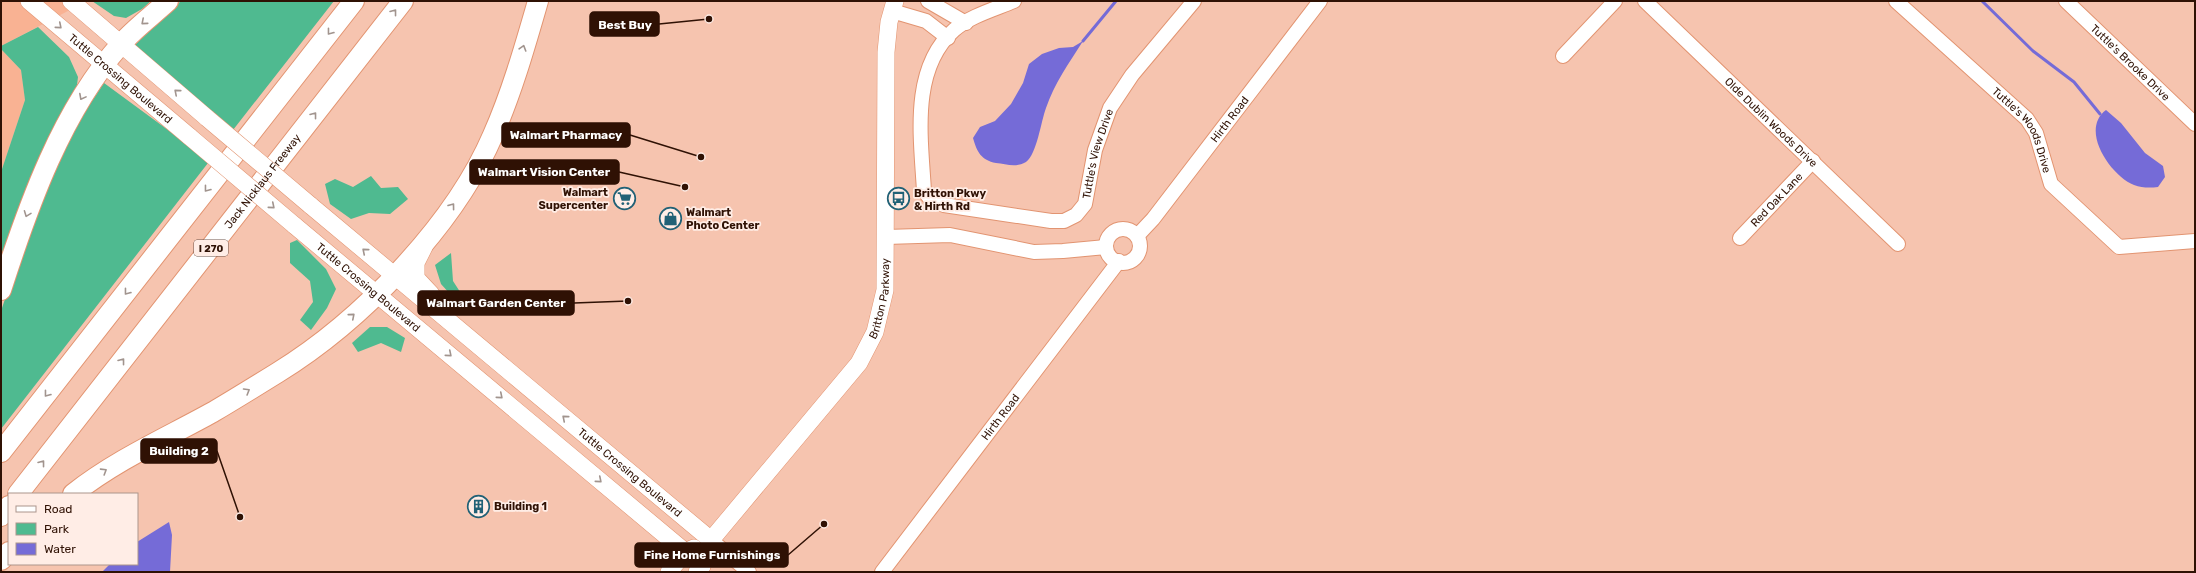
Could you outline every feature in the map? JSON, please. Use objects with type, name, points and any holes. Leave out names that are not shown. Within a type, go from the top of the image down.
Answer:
[{"type":"highway","points":[[1,290],[37,189],[85,92],[121,44],[168,1]]},
{"type":"highway","points":[[1,452],[354,1]]},
{"type":"highway","name":"Jack Nicklaus Freeway","points":[[19,493],[403,1]]},
{"type":"highway","points":[[74,493],[124,459],[213,412],[279,372],[317,346],[395,276],[429,237],[464,189],[493,136],[512,85],[538,1]]},
{"type":"highway","points":[[1,516],[8,507]]},
{"type":"main road","name":"Tuttle Crossing Boulevard","points":[[29,1],[685,552],[703,570]]},
{"type":"main road","name":"Tuttle Crossing Boulevard","points":[[71,1],[310,205],[711,540]]},
{"type":"main road","name":"Britton Parkway","points":[[711,540],[846,378],[866,351],[877,328],[884,300],[886,237],[886,52],[892,11]]},
{"type":"main road","points":[[429,237],[416,263],[416,278],[422,286],[469,329],[477,344]]},
{"type":"main road","points":[[669,572],[685,552],[711,540]]},
{"type":"main road","points":[[703,570],[711,540]]},
{"type":"street","name":"Tuttle's View Drive","points":[[1014,1],[954,29],[936,52],[923,87],[921,116],[924,191],[932,201],[944,205],[1051,221],[1064,221],[1076,215],[1085,204],[1095,150],[1110,108],[1132,76],[1194,1]]},
{"type":"street","name":"Hirth Road","points":[[1137,236],[1153,219],[1320,1]]},
{"type":"street","points":[[1563,56],[1615,1]]},
{"type":"street","name":"Olde Dublin Woods Drive","points":[[1645,1],[1898,244]]},
{"type":"street","name":"Tuttle's Woods Drive","points":[[1896,1],[1923,28],[2028,119],[2036,133],[2051,184],[2119,247],[2195,241]]},
{"type":"street","name":"Tuttle's Brooke Drive","points":[[2066,1],[2195,124]]},
{"type":"street","points":[[928,26],[933,3],[966,23]]},
{"type":"street","points":[[892,11],[928,26],[934,36],[944,42]]},
{"type":"street","name":"Red Oak Lane","points":[[1740,238],[1813,161]]},
{"type":"street","points":[[1127,229],[1137,236],[1140,248],[1138,254],[1129,261],[1119,261],[1112,258],[1106,247],[1108,238],[1118,230],[1127,229]]},
{"type":"street","points":[[886,237],[950,235],[1034,252],[1106,247]]},
{"type":"street","name":"Hirth Road","points":[[882,572],[1119,261]]},
{"type":"street","name":"Tuttle Crossing Boulevard","points":[[711,540],[749,572]]},
{"type":"shaded area","points":[[1,1],[87,1],[1,46]]},
{"type":"shaded area","points":[[1,49],[21,70],[25,100],[1,172]]},
{"type":"green space","points":[[92,1],[151,1],[142,9],[126,18],[114,16]]},
{"type":"green space","points":[[181,1],[334,1],[233,130],[134,46]]},
{"type":"green space","points":[[38,27],[69,57],[78,77],[76,93],[1,265],[1,172],[25,100],[21,70],[1,49],[1,46]]},
{"type":"green space","points":[[104,83],[183,141],[208,163],[1,429],[1,311],[25,239],[70,134]]},
{"type":"green space","points":[[371,176],[381,188],[398,187],[408,199],[390,214],[369,213],[351,219],[330,204],[325,184],[335,179],[353,187]]},
{"type":"green space","points":[[297,240],[326,269],[336,289],[327,308],[311,330],[300,320],[313,302],[310,281],[290,263],[290,243]]},
{"type":"green space","points":[[451,253],[453,281],[464,298],[459,304],[441,284],[435,265]]},
{"type":"green space","points":[[370,327],[387,327],[405,338],[401,352],[381,343],[358,352],[352,343]]},
{"type":"water","points":[[1083,41],[1053,90],[1044,114],[1036,145],[1030,158],[1022,164],[1007,165],[991,162],[980,155],[973,138],[980,127],[995,121],[1011,104],[1023,83],[1029,64],[1042,54],[1059,48],[1073,47]]},
{"type":"water","points":[[2106,110],[2121,123],[2145,153],[2163,166],[2165,177],[2158,187],[2146,188],[2134,185],[2125,180],[2108,163],[2101,152],[2097,140],[2096,129],[2099,119]]},
{"type":"water","points":[[169,522],[172,535],[170,572],[102,572],[109,565],[138,565],[138,541]]},
{"type":"waterway","points":[[1083,41],[1116,1]]},
{"type":"waterway","points":[[1982,1],[2033,51],[2074,82],[2100,114]]},
{"type":"place","name":"Best Buy","points":[[709,19]]},
{"type":"place","name":"Walmart Pharmacy","points":[[701,157]]},
{"type":"place","name":"Walmart Vision Center","points":[[685,187]]},
{"type":"place","name":"Walmart Supercenter","points":[[624,198]]},
{"type":"place","name":"Britton Pkwy & Hirth Rd","points":[[899,199]]},
{"type":"place","name":"Walmart Photo Center","points":[[671,218]]},
{"type":"place","name":"Walmart Garden Center","points":[[628,301]]},
{"type":"place","name":"Building 1","points":[[478,506]]},
{"type":"place","name":"Building 2","points":[[240,517]]},
{"type":"place","name":"Fine Home Furnishings","points":[[824,524]]}]
